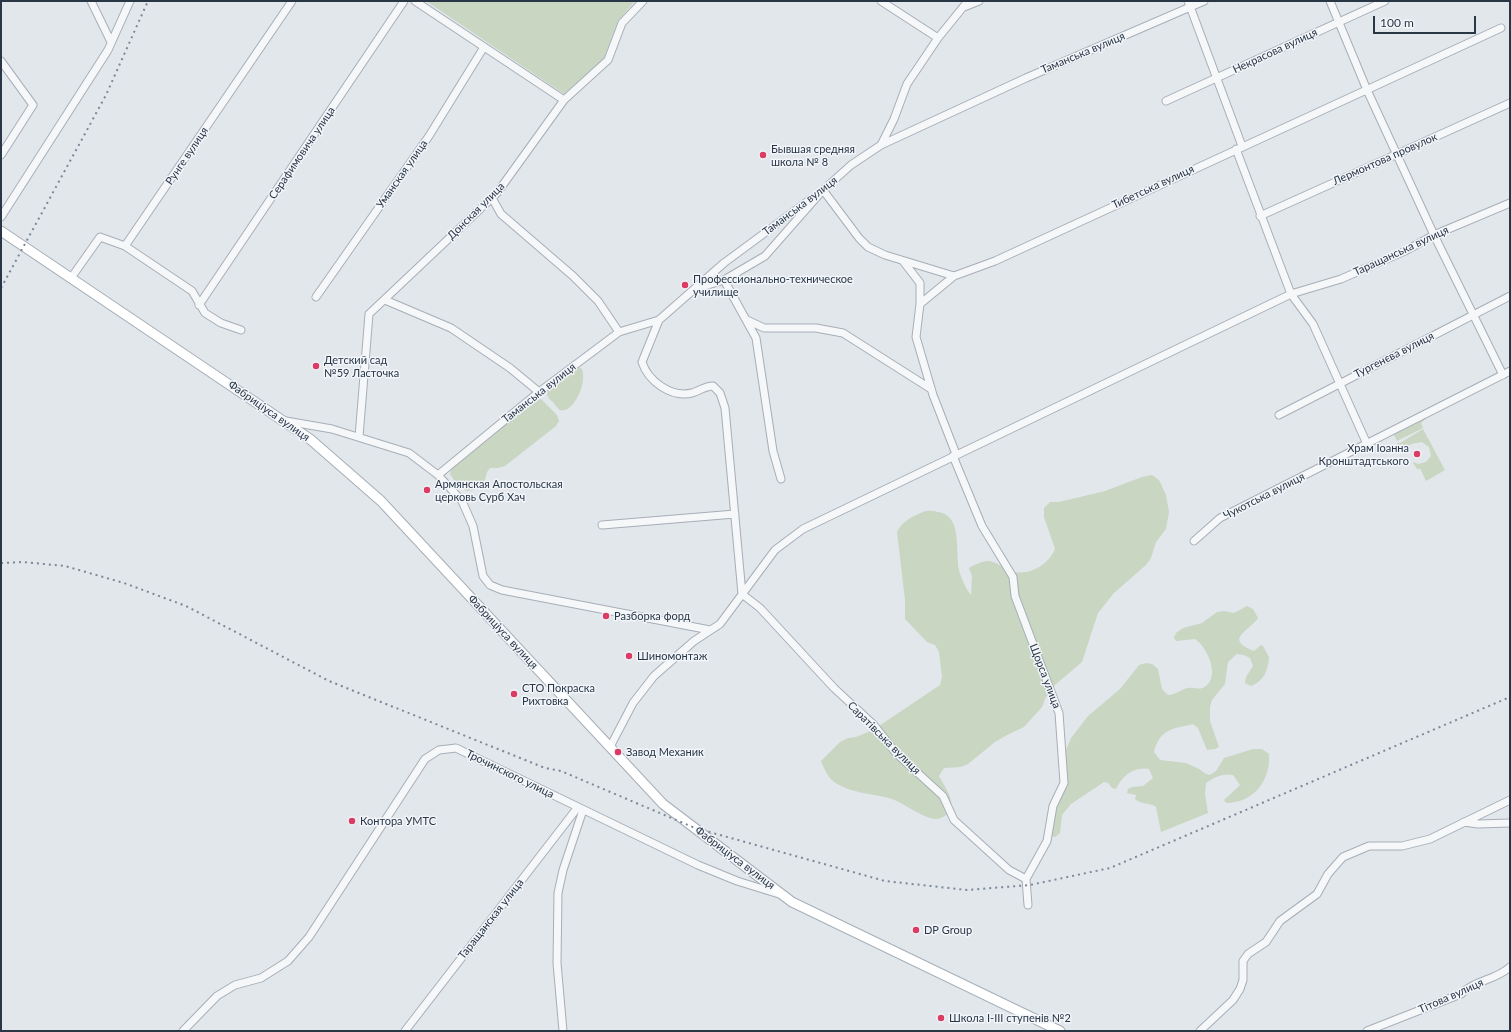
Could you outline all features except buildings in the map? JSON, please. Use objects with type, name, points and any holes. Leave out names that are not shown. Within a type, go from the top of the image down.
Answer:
[{"type":"main road","name":"Фабриціуса вулиця","points":[[1,231],[286,421],[310,439],[381,501],[663,804],[792,902],[1060,1031]]},
{"type":"street","points":[[91,1],[111,42]]},
{"type":"street","points":[[1,216],[111,42],[130,1]]},
{"type":"street","name":"Рунге вулиця","points":[[125,246],[292,1]]},
{"type":"street","name":"Серафимовича улица","points":[[200,305],[404,1]]},
{"type":"street","points":[[415,1],[564,100]]},
{"type":"street","name":"Донская улица","points":[[359,437],[369,314],[492,198],[515,169],[564,100],[608,60],[622,23],[643,1]]},
{"type":"street","points":[[881,1],[938,38]]},
{"type":"street","points":[[881,145],[894,119],[907,84],[938,38],[968,1]]},
{"type":"street","points":[[962,8],[979,1]]},
{"type":"street","name":"Таманська вулиця","points":[[438,475],[539,392],[619,332],[659,320],[724,263],[823,190],[851,165],[881,145],[1189,4],[1204,1]]},
{"type":"street","points":[[1330,1],[1367,90],[1434,234],[1503,375]]},
{"type":"street","name":"Некрасова вулиця","points":[[1166,101],[1384,1]]},
{"type":"street","points":[[1189,4],[1218,77],[1260,216],[1291,294],[1313,324],[1367,444]]},
{"type":"street","name":"Тибетська вулиця","points":[[920,304],[954,276],[995,261],[1501,28]]},
{"type":"street","name":"Уманская улица","points":[[316,297],[428,136],[484,47]]},
{"type":"street","points":[[1,61],[33,104],[1,156]]},
{"type":"street","name":"Лермонтова провулок","points":[[1260,216],[1510,103]]},
{"type":"street","points":[[695,289],[724,280],[765,256],[823,190],[858,238],[868,247],[885,255],[954,276]]},
{"type":"street","points":[[492,198],[501,214],[572,276],[598,301],[619,332]]},
{"type":"street","name":"Таращанська вулиця","points":[[610,747],[633,703],[654,676],[694,641],[720,624],[775,550],[803,529],[1291,294],[1342,279],[1405,251],[1434,234],[1510,203]]},
{"type":"street","points":[[71,278],[100,237],[125,246],[192,292],[205,313],[221,323],[241,330]]},
{"type":"street","name":"Щорса улица","points":[[903,261],[920,283],[920,304],[916,337],[931,390],[982,526],[1012,577],[1016,596],[1058,713],[1064,783],[1053,806],[1047,841],[1026,878]]},
{"type":"street","points":[[724,280],[756,338],[773,451],[781,479]]},
{"type":"street","name":"Тургенєва вулиця","points":[[1279,415],[1340,382],[1510,296]]},
{"type":"street","points":[[385,300],[451,328],[510,368],[539,392]]},
{"type":"street","points":[[659,320],[642,362],[644,368],[657,384],[672,392],[692,392],[707,386],[713,386],[720,393],[725,408],[742,594]]},
{"type":"street","points":[[747,320],[764,328],[816,328],[843,333],[931,390]]},
{"type":"street","name":"Чукотська вулиця","points":[[1194,540],[1220,518],[1510,371]]},
{"type":"street","points":[[286,421],[332,429],[409,453],[438,475],[462,501],[473,526],[483,576],[490,585],[502,590],[710,630]]},
{"type":"street","points":[[602,526],[735,514]]},
{"type":"street","name":"Саратівська вулиця","points":[[742,594],[760,608],[834,688],[873,724],[896,752],[943,796],[954,820],[1009,870],[1026,878]]},
{"type":"street","name":"Трочинского улица","points":[[183,1031],[217,996],[235,985],[261,978],[288,961],[309,937],[425,759],[439,750],[456,748],[698,865],[737,881],[783,895]]},
{"type":"street","points":[[1200,1031],[1233,1000],[1240,989],[1243,980],[1243,961],[1248,953],[1266,942],[1284,917],[1317,894],[1328,874],[1343,857],[1369,846],[1402,846],[1430,839],[1510,800]]},
{"type":"street","points":[[563,1031],[557,963],[558,893],[580,808]]},
{"type":"street","name":"Таращанская улица","points":[[405,1031],[580,808]]},
{"type":"street","points":[[1464,822],[1478,824],[1510,823]]},
{"type":"street","points":[[1026,878],[1028,905]]},
{"type":"street","name":"Тітова вулиця","points":[[1367,1031],[1461,994],[1467,988],[1502,974],[1510,967]]},
{"type":"green space","points":[[426,1],[635,1],[618,21],[604,58],[564,94]]},
{"type":"green space","points":[[576,368],[581,368],[583,373],[582,387],[579,395],[570,407],[565,410],[560,410],[548,397],[547,390]]},
{"type":"green space","points":[[537,398],[541,399],[557,415],[559,421],[556,426],[505,466],[490,468],[487,472],[485,480],[474,490],[466,491],[456,483],[450,474],[452,467]]},
{"type":"green space","points":[[1428,415],[1428,417],[1421,423],[1423,428],[1397,441],[1393,433]]},
{"type":"green space","points":[[1423,429],[1445,470],[1426,481],[1420,468],[1418,470],[1413,463],[1418,464],[1426,462],[1431,456],[1429,447],[1422,442],[1411,444],[1403,453],[1397,443],[1400,443]]},
{"type":"green space","points":[[1152,475],[1159,480],[1166,495],[1169,512],[1166,529],[1156,542],[1151,558],[1146,565],[1114,593],[1098,613],[1082,662],[1055,685],[1045,699],[1042,707],[1024,727],[995,742],[968,764],[961,767],[944,768],[939,776],[950,797],[952,808],[950,812],[941,818],[932,819],[892,799],[854,791],[831,779],[821,761],[840,742],[873,730],[940,685],[942,677],[939,652],[935,645],[927,642],[905,619],[905,600],[897,532],[908,519],[923,512],[929,511],[946,515],[951,520],[955,527],[959,570],[967,590],[971,595],[972,576],[969,568],[975,565],[984,561],[991,561],[1012,571],[1025,572],[1038,568],[1048,560],[1055,549],[1044,517],[1044,508],[1050,502],[1059,502],[1105,491],[1142,477]]},
{"type":"green space","points":[[1247,606],[1253,609],[1258,618],[1244,631],[1239,639],[1245,647],[1254,651],[1261,645],[1263,646],[1269,657],[1268,667],[1262,678],[1251,686],[1245,683],[1246,677],[1253,666],[1250,658],[1237,654],[1228,662],[1225,684],[1212,700],[1210,707],[1210,721],[1219,747],[1207,750],[1198,728],[1193,724],[1173,729],[1163,734],[1154,752],[1160,760],[1186,763],[1210,775],[1216,771],[1224,758],[1253,749],[1262,749],[1269,754],[1269,764],[1267,773],[1258,789],[1252,795],[1244,799],[1226,803],[1224,800],[1240,785],[1233,775],[1222,775],[1216,777],[1206,783],[1205,794],[1208,813],[1161,832],[1156,807],[1151,804],[1137,801],[1135,799],[1136,795],[1127,793],[1128,789],[1143,786],[1153,778],[1149,769],[1138,769],[1125,776],[1116,789],[1104,782],[1071,804],[1062,815],[1060,833],[1055,837],[1052,836],[1056,808],[1067,785],[1066,750],[1071,738],[1088,716],[1120,689],[1139,665],[1146,663],[1152,664],[1158,669],[1162,689],[1168,695],[1185,689],[1200,689],[1206,686],[1212,675],[1212,668],[1204,648],[1195,639],[1176,641],[1174,638],[1176,633],[1183,628],[1202,623],[1217,612],[1224,611],[1234,613]]},
{"type":"railway","points":[[1,288],[106,95],[148,1]]},
{"type":"railway","points":[[1,563],[23,562],[65,566],[124,583],[186,606],[329,681],[545,768],[561,771],[695,828],[885,881],[967,890],[1030,885],[1110,868],[1510,697]]},
{"type":"place","name":"Бывшая средняя школа № 8","points":[[763,155]]},
{"type":"place","name":"Профессионально-техническое училище","points":[[685,285]]},
{"type":"place","name":"Детский сад №59 Ласточка","points":[[316,366]]},
{"type":"place","name":"Храм Іоанна Кронштадтського","points":[[1417,454]]},
{"type":"place","name":"Армянская Апостольская церковь Сурб Хач","points":[[427,490]]},
{"type":"place","name":"Разборка форд","points":[[606,616]]},
{"type":"place","name":"Шиномонтаж","points":[[629,656]]},
{"type":"place","name":"СТО Покраска Рихтовка","points":[[514,694]]},
{"type":"place","name":"Завод Механик","points":[[618,752]]},
{"type":"place","name":"Контора УМТС","points":[[352,821]]},
{"type":"place","name":"DP Group","points":[[916,930]]},
{"type":"place","name":"Школа I-III ступенів №2","points":[[941,1018]]}]
